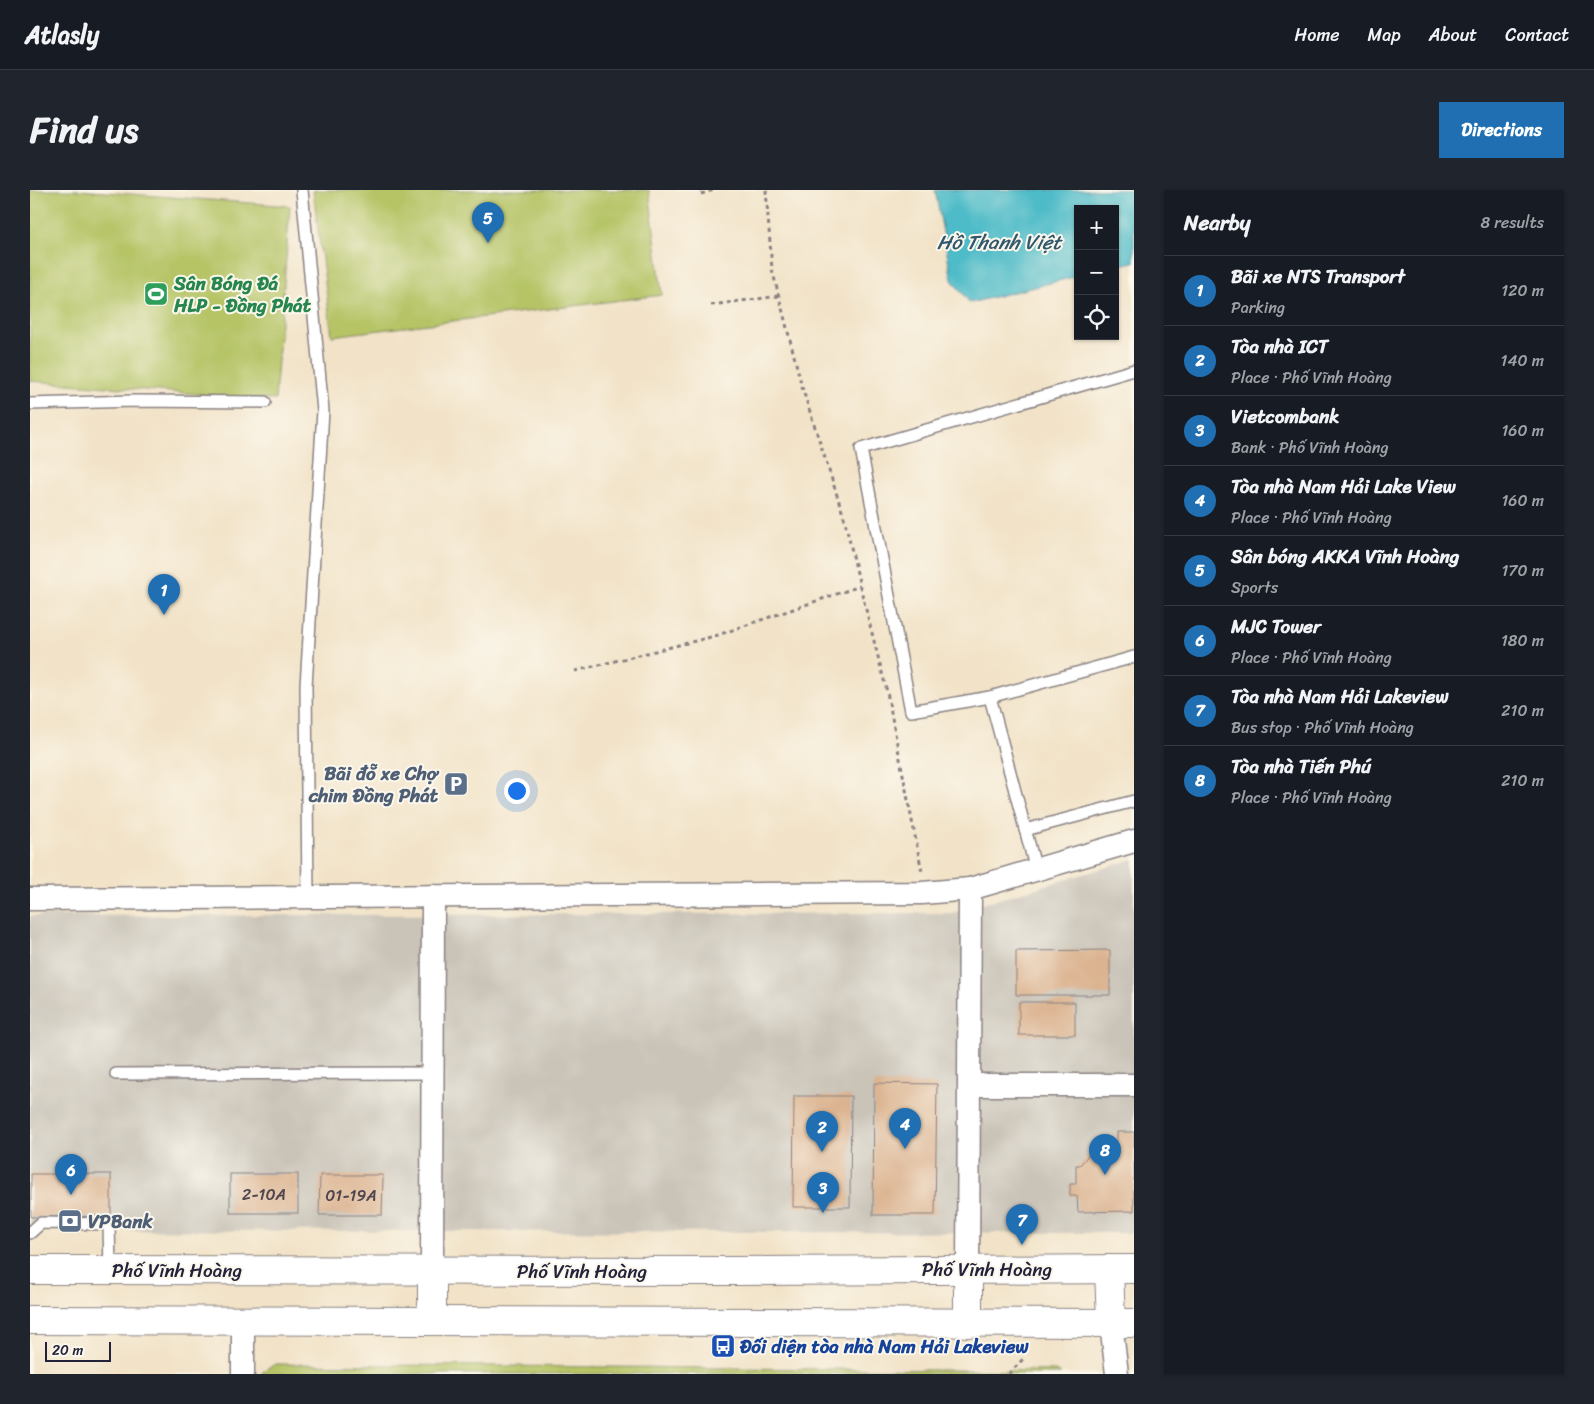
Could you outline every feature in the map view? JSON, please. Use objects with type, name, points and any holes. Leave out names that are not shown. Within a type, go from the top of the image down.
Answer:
[{"type":"main road","points":[[968,1269],[968,1323]]},
{"type":"main road","name":"Phố Vĩnh Hoàng","points":[[30,1270],[739,1271],[1121,1269]]},
{"type":"main road","points":[[30,1320],[1122,1323],[1121,1269]]},
{"type":"main road","points":[[432,1270],[432,1321]]},
{"type":"street","points":[[30,899],[922,893],[970,889],[1134,841]]},
{"type":"street","points":[[968,1269],[970,889]]},
{"type":"street","points":[[432,896],[432,1270]]},
{"type":"street","points":[[970,1085],[1134,1085]]},
{"type":"street","points":[[243,1320],[243,1374]]},
{"type":"street","points":[[1117,1374],[1122,1323]]},
{"type":"lane","points":[[302,190],[323,411],[306,686],[308,897]]},
{"type":"lane","points":[[1134,370],[861,449],[912,711],[990,697],[1134,657]]},
{"type":"lane","points":[[30,404],[134,401],[265,402]]},
{"type":"lane","points":[[990,697],[1036,870]]},
{"type":"lane","points":[[1025,830],[1134,800]]},
{"type":"lane","points":[[116,1074],[432,1073]]},
{"type":"lane","points":[[30,1233],[41,1223],[109,1224],[110,1270]]},
{"type":"path","points":[[701,194],[714,190]]},
{"type":"path","points":[[766,190],[772,269],[802,387],[844,517],[887,692],[922,869],[922,893]]},
{"type":"path","points":[[711,305],[779,296]]},
{"type":"path","points":[[576,671],[715,636],[860,586]]},
{"type":"path","points":[[1009,1374],[1023,1359]]},
{"type":"shaded area","points":[[1134,859],[1134,1233],[30,1230],[30,916],[952,913]]},
{"type":"green space","name":"Sân Bóng Đá HLP - Đồng Phát","points":[[30,190],[77,190],[290,206],[275,400],[30,381]]},
{"type":"green space","points":[[313,190],[649,190],[662,295],[332,336]]},
{"type":"green space","points":[[276,1364],[1056,1371],[1061,1374],[261,1374],[267,1368]]},
{"type":"water","name":"Hồ Thanh Việt","points":[[935,190],[1134,190],[1134,262],[1119,265],[1119,205],[1074,205],[1074,277],[970,303],[952,280]]},
{"type":"building","points":[[1110,950],[1110,995],[1016,995],[1016,951]]},
{"type":"building","points":[[1019,1002],[1075,1002],[1075,1035],[1019,1035]]},
{"type":"building","points":[[874,1083],[937,1084],[935,1215],[873,1215]]},
{"type":"building","points":[[794,1096],[851,1096],[850,1207],[793,1207]]},
{"type":"building","points":[[1117,1132],[1134,1132],[1134,1211],[1078,1212],[1077,1196],[1070,1196],[1070,1184],[1076,1184],[1076,1165],[1080,1165],[1099,1142],[1117,1141]]},
{"type":"building","points":[[31,1174],[111,1174],[111,1216],[31,1217]]},
{"type":"building","points":[[230,1174],[298,1174],[298,1213],[230,1213]]},
{"type":"building","points":[[320,1175],[383,1175],[382,1215],[319,1215]]},
{"type":"place","name":"Sân bóng AKKA Vĩnh Hoàng","points":[[488,243]]},
{"type":"place","name":"Sân Bóng Đá HLP - Đồng Phát","points":[[156,294]]},
{"type":"place","name":"Bãi xe NTS Transport","points":[[164,615]]},
{"type":"place","name":"Bãi đỗ xe Chợ chim Đồng Phát","points":[[456,784]]},
{"type":"place","name":"Tòa nhà Nam Hải Lake View","points":[[905,1149]]},
{"type":"place","name":"Tòa nhà ICT","points":[[822,1152]]},
{"type":"place","name":"Tòa nhà Tiến Phú","points":[[1105,1175]]},
{"type":"place","name":"MJC Tower","points":[[71,1195]]},
{"type":"place","name":"Vietcombank","points":[[823,1213]]},
{"type":"place","name":"VPBank","points":[[70,1221]]},
{"type":"place","name":"Tòa nhà Nam Hải Lakeview","points":[[1022,1245]]},
{"type":"place","name":"Đối diện tòa nhà Nam Hải Lakeview","points":[[723,1346]]}]
